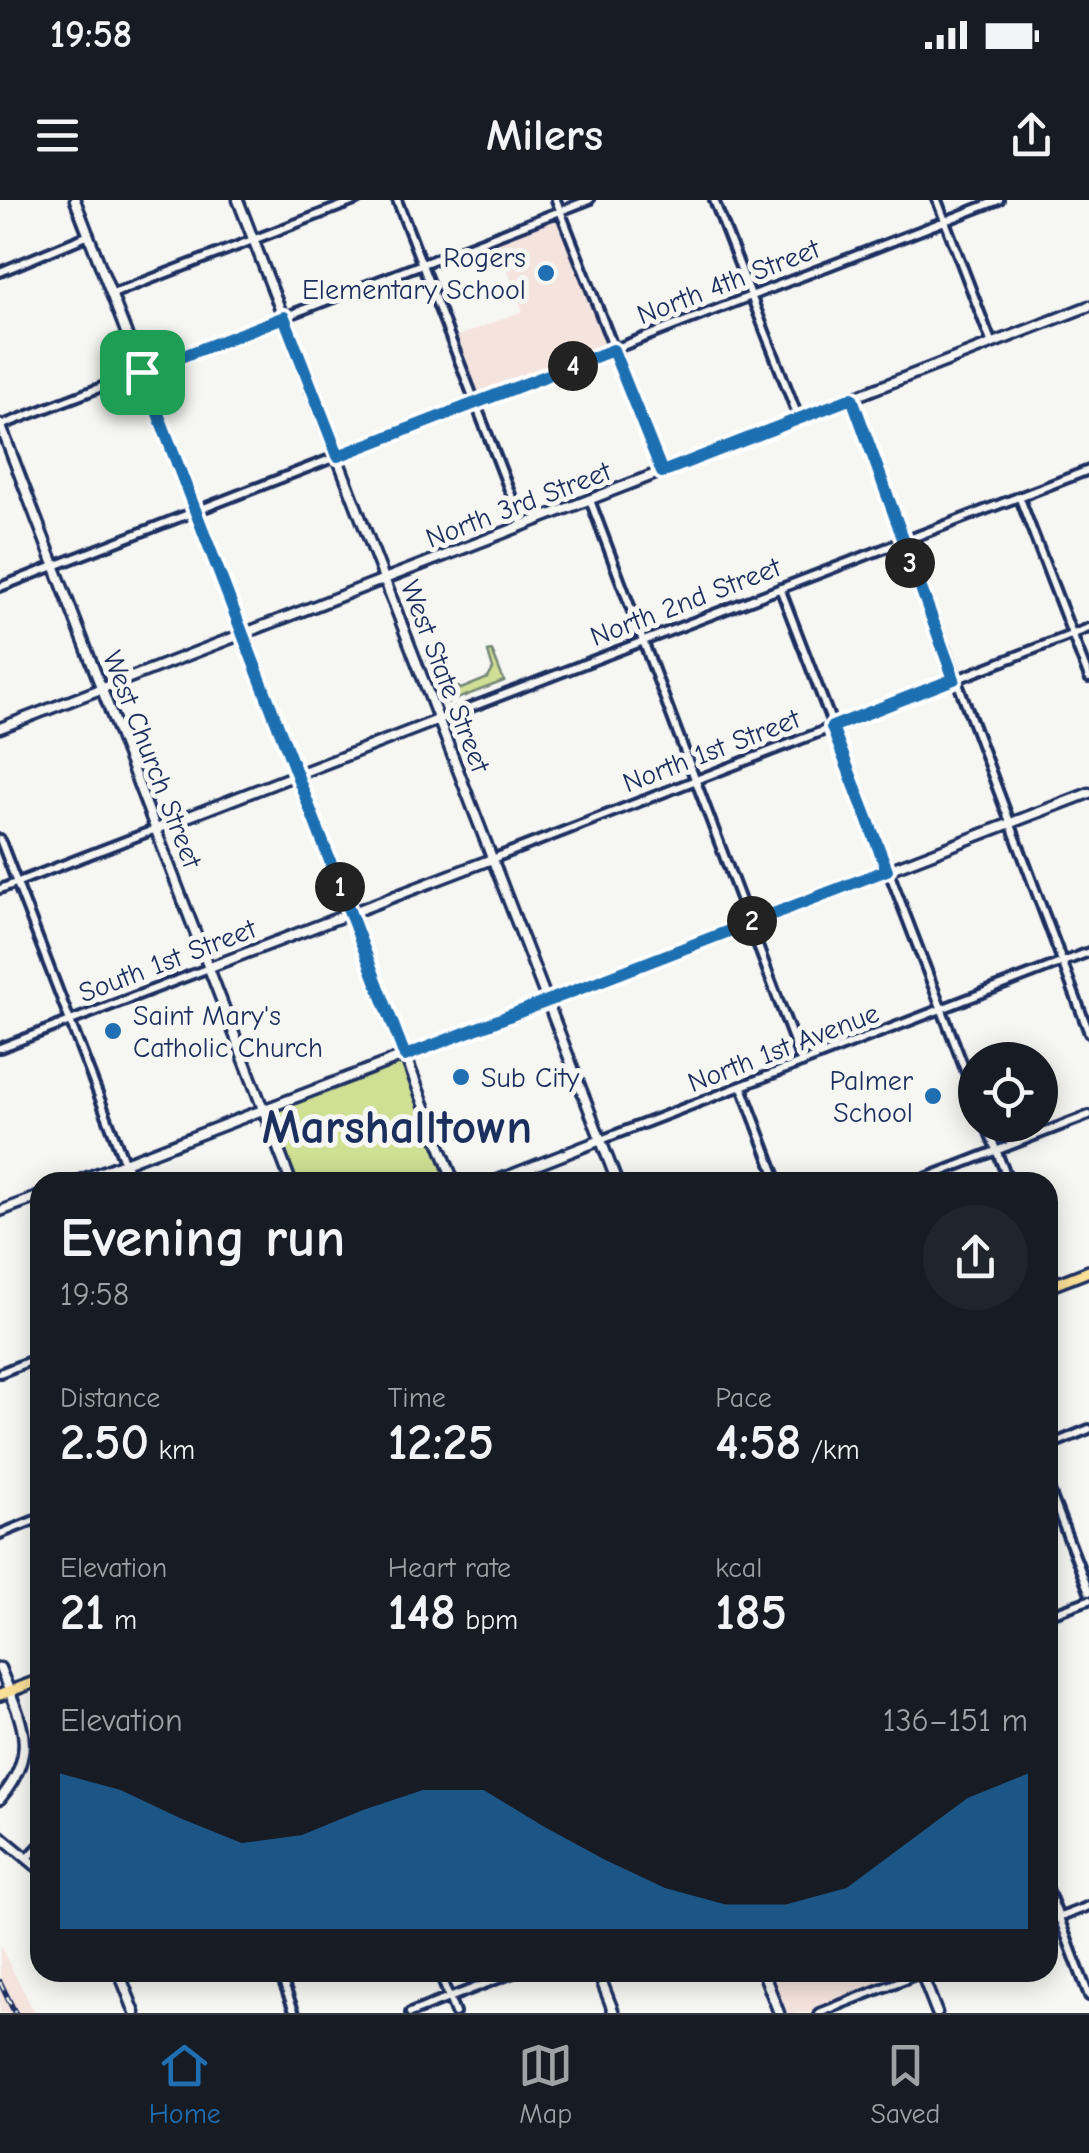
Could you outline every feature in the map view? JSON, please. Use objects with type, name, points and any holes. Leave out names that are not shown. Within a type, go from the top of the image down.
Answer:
[{"type":"main road","points":[[1058,1281],[1089,1270]]},
{"type":"main road","points":[[5,1694],[30,1684]]},
{"type":"street","points":[[76,200],[450,1172]]},
{"type":"street","name":"West State Street","points":[[238,200],[613,1172]]},
{"type":"street","points":[[112,294],[357,200]]},
{"type":"street","points":[[398,200],[523,526]]},
{"type":"street","points":[[556,200],[662,472]]},
{"type":"street","points":[[0,426],[588,200]]},
{"type":"street","points":[[714,200],[799,419]]},
{"type":"street","points":[[938,200],[992,344]]},
{"type":"street","name":"North 4th Street","points":[[0,587],[999,200]]},
{"type":"street","points":[[0,272],[89,235]]},
{"type":"street","name":"North 3rd Street","points":[[0,728],[1089,306]]},
{"type":"street","points":[[852,398],[902,542],[1089,1033]]},
{"type":"street","name":"West Church Street","points":[[0,426],[287,1172]]},
{"type":"street","name":"North 2nd Street","points":[[156,829],[1089,470]]},
{"type":"street","points":[[1019,496],[1089,678]]},
{"type":"street","points":[[590,500],[802,1063]]},
{"type":"street","points":[[780,588],[958,1052]]},
{"type":"street","name":"North 1st Street","points":[[350,913],[1089,628]]},
{"type":"street","points":[[103,1172],[1089,793]]},
{"type":"street","points":[[0,889],[156,829]]},
{"type":"street","points":[[0,839],[128,1172]]},
{"type":"street","name":"South 1st Street","points":[[0,1048],[350,913]]},
{"type":"street","name":"North 1st Avenue","points":[[518,1172],[1089,952]]},
{"type":"street","points":[[742,1087],[774,1172]]},
{"type":"street","points":[[940,1172],[1089,1115]]},
{"type":"street","points":[[993,1142],[1005,1172]]},
{"type":"street","points":[[0,1211],[30,1200]]},
{"type":"street","points":[[0,1372],[30,1363]]},
{"type":"street","points":[[1058,1442],[1089,1429]]},
{"type":"street","points":[[1058,1510],[1086,1576],[1089,1596],[1058,1610]]},
{"type":"street","points":[[0,1534],[30,1522]]},
{"type":"street","points":[[0,1668],[5,1694],[26,1750],[19,1775],[0,1799]]},
{"type":"street","points":[[0,1836],[28,1859],[30,1857]]},
{"type":"street","points":[[1089,1906],[1059,1918],[1089,1996]]},
{"type":"street","points":[[123,1982],[135,2013]]},
{"type":"street","points":[[283,1982],[294,2013]]},
{"type":"street","points":[[443,1982],[455,2013]]},
{"type":"street","points":[[410,2013],[490,1982]]},
{"type":"street","points":[[602,1982],[614,2013]]},
{"type":"street","points":[[767,1982],[779,2013]]},
{"type":"street","points":[[819,2013],[899,1982]]},
{"type":"street","points":[[926,1982],[938,2013]]},
{"type":"shaded area","name":"Rogers Elementary School","points":[[560,211],[613,350],[476,404],[451,339],[523,311],[495,236]]},
{"type":"shaded area","points":[[0,1946],[35,2013],[0,2013]]},
{"type":"shaded area","points":[[767,1982],[896,1982],[819,2013],[779,2013]]},
{"type":"green space","points":[[492,651],[504,681],[444,704],[428,662],[439,666],[444,677],[461,689],[488,678],[493,669],[488,652]]},
{"type":"green space","points":[[405,1055],[450,1172],[287,1172],[263,1110]]},
{"type":"railway","points":[[0,1982],[15,2013]]},
{"type":"place","name":"Rogers Elementary School","points":[[546,273]]},
{"type":"place","name":"Saint Mary's Catholic Church","points":[[113,1031]]},
{"type":"place","name":"Sub City","points":[[461,1077]]},
{"type":"place","name":"Palmer School","points":[[933,1096]]},
{"type":"district","name":"Marshalltown","points":[[397,1126]]},
{"type":"route","points":[[284,317],[338,456],[613,350],[662,472],[852,398],[954,679],[832,727],[887,870],[405,1056],[142,372],[284,317]]}]
